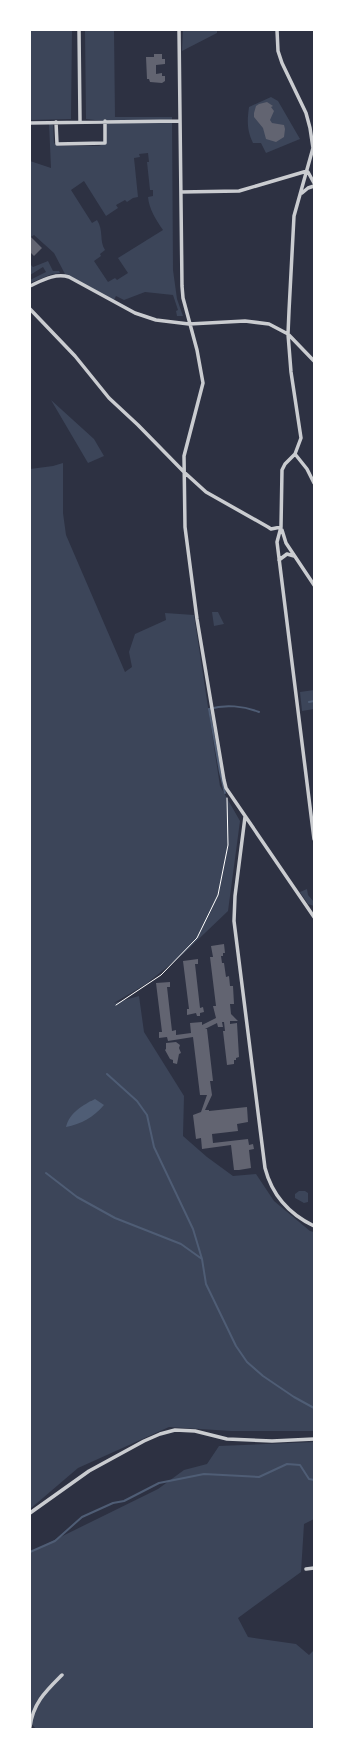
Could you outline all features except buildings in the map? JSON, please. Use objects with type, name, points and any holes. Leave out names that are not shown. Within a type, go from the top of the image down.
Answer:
[{"type":"street","points":[[79,30],[80,121]]},
{"type":"street","points":[[179,30],[182,286],[200,361],[203,383],[184,456],[185,527],[196,614],[226,788],[314,916]]},
{"type":"street","points":[[277,30],[278,51],[282,63],[306,113],[313,148],[294,216],[288,334],[293,389],[301,435],[295,454],[285,464],[282,472],[281,528],[277,542],[314,839]]},
{"type":"street","points":[[30,123],[80,121],[179,121]]},
{"type":"street","points":[[56,122],[57,144],[104,143],[105,121]]},
{"type":"street","points":[[181,192],[239,191],[307,171]]},
{"type":"street","points":[[300,196],[314,184],[307,171]]},
{"type":"street","points":[[30,286],[54,276],[67,277],[134,313],[156,320],[190,324],[258,321],[275,326],[288,334],[314,361]]},
{"type":"street","points":[[30,309],[75,356],[109,398],[206,492],[271,529],[281,528]]},
{"type":"street","points":[[295,454],[307,469],[314,483]]},
{"type":"street","points":[[281,528],[286,543],[314,585]]},
{"type":"street","points":[[279,561],[284,555],[287,554],[294,556]]},
{"type":"street","points":[[245,817],[235,896],[234,921],[264,1168],[271,1186],[281,1202],[293,1213],[314,1226]]},
{"type":"street","points":[[30,1513],[89,1471],[144,1441],[160,1434],[175,1430],[195,1431],[227,1439],[314,1439]]},
{"type":"street","points":[[306,1569],[314,1568]]},
{"type":"street","points":[[30,1727],[31,1714],[43,1693],[62,1675]]},
{"type":"path","points":[[116,1005],[145,987],[160,975],[197,938],[218,895],[228,845],[226,788]]},
{"type":"shaded area","points":[[30,30],[72,30],[71,119],[30,120]]},
{"type":"shaded area","points":[[85,30],[114,30],[115,117],[172,117],[173,270],[177,299],[183,316],[177,316],[176,311],[178,310],[173,295],[145,292],[124,300],[116,296],[114,300],[65,274],[54,253],[34,235],[31,237],[30,236],[30,161],[51,168],[49,123],[53,125],[54,143],[58,146],[99,146],[105,143],[103,121],[86,119]],"holes":[[[148,153],[149,162],[147,162],[150,190],[153,190],[153,196],[148,197],[153,214],[163,230],[118,258],[128,273],[117,280],[115,278],[108,282],[94,261],[101,256],[100,254],[105,250],[102,243],[99,224],[97,220],[92,223],[71,190],[84,181],[106,216],[118,208],[116,205],[125,200],[127,202],[138,197],[134,158],[140,157],[139,154]]]},
{"type":"shaded area","points":[[183,30],[217,30],[217,33],[182,51]]},
{"type":"shaded area","points":[[271,97],[278,101],[300,139],[266,153],[261,143],[253,143],[249,130],[248,112],[249,107]]},
{"type":"shaded area","points":[[48,261],[53,271],[59,271],[60,273],[52,274],[30,283],[30,280],[46,272],[43,267],[30,275],[30,264],[33,267]]},
{"type":"shaded area","points":[[51,400],[94,439],[104,456],[88,463]]},
{"type":"shaded area","points":[[63,463],[63,513],[66,535],[125,672],[132,667],[129,652],[135,634],[166,620],[165,613],[194,615],[220,786],[240,821],[228,911],[183,954],[146,984],[114,1003],[139,996],[144,1032],[184,1096],[183,1136],[207,1157],[233,1176],[256,1174],[274,1201],[310,1231],[314,1232],[314,1431],[231,1431],[169,1427],[78,1468],[30,1509],[30,469]]},
{"type":"shaded area","points":[[212,612],[218,612],[224,624],[214,626]]},
{"type":"shaded area","points":[[314,690],[314,709],[302,711],[300,692]]},
{"type":"shaded area","points":[[307,889],[308,895],[314,902],[314,906],[308,904],[300,892]]},
{"type":"shaded area","points":[[95,1099],[104,1105],[87,1119],[66,1127],[73,1114],[81,1107]]},
{"type":"shaded area","points":[[299,1191],[305,1191],[308,1193],[308,1202],[304,1203],[295,1198],[295,1194]]},
{"type":"shaded area","points":[[314,1442],[314,1519],[304,1524],[301,1572],[238,1618],[248,1637],[296,1644],[309,1655],[314,1650],[314,1729],[36,1729],[30,1722],[30,1552],[158,1489],[184,1470],[207,1464],[219,1446]]},
{"type":"waterway","points":[[309,702],[314,701]]},
{"type":"waterway","points":[[225,793],[209,709],[215,707],[234,706],[259,712]]},
{"type":"waterway","points":[[107,1074],[137,1101],[147,1115],[154,1147],[193,1229],[202,1259],[206,1284],[236,1346],[247,1362],[263,1376],[294,1397],[314,1408]]},
{"type":"waterway","points":[[46,1173],[77,1197],[115,1218],[181,1244],[202,1259]]},
{"type":"waterway","points":[[30,1552],[55,1541],[82,1517],[113,1503],[124,1501],[159,1483],[204,1474],[259,1477],[287,1464],[300,1465],[309,1479],[314,1480]]}]
